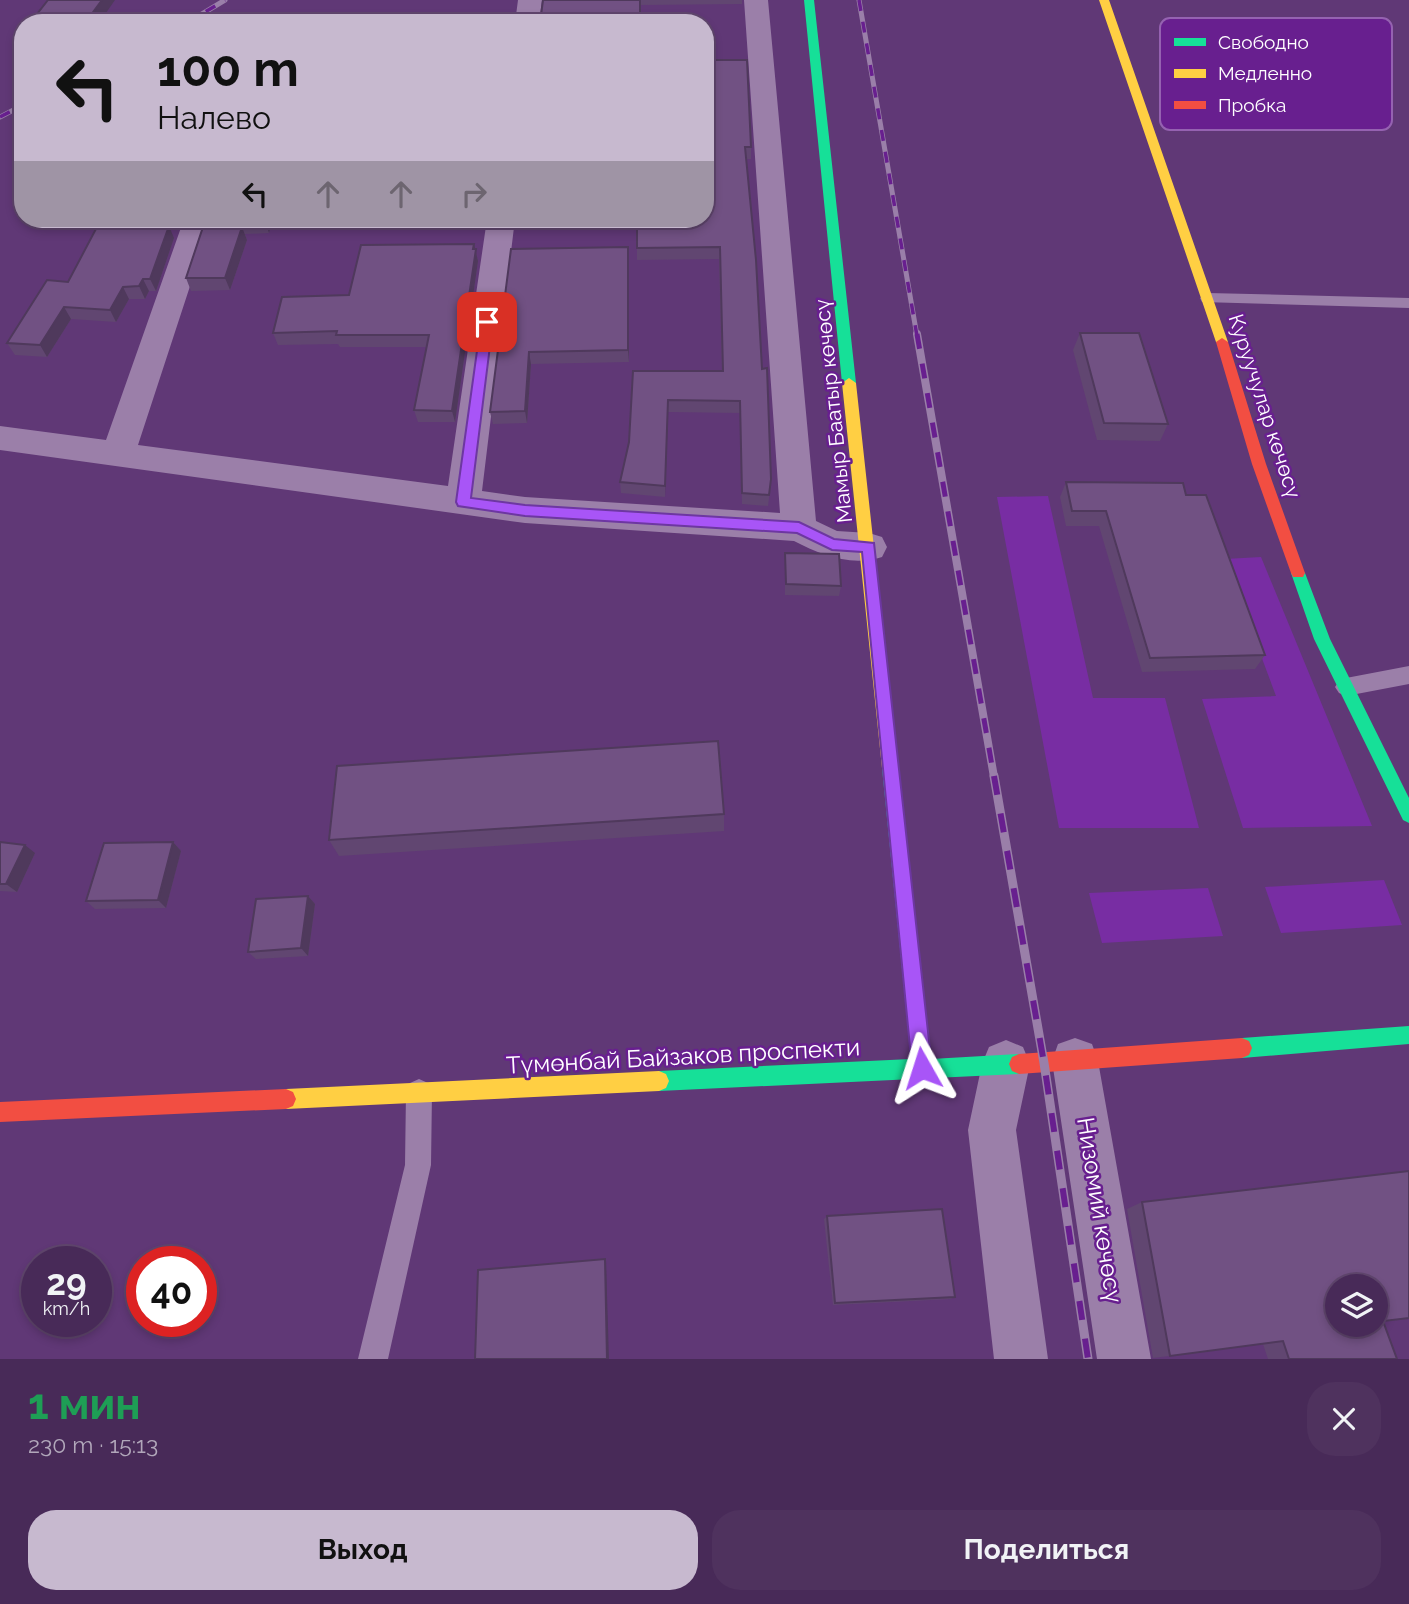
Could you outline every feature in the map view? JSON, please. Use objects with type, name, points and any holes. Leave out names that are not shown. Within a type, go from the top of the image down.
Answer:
[{"type":"main road","name":"Мамыр Баатыр көчөсү","points":[[809,0],[869,547],[922,1068]]},
{"type":"main road","name":"Куруучулар көчөсү","points":[[1104,0],[1209,298],[1264,476],[1322,639],[1409,815]]},
{"type":"main road","name":"Түмөнбай Байзаков проспекти","points":[[0,1112],[1075,1061],[1409,1035]]},
{"type":"street","points":[[757,0],[799,527]]},
{"type":"street","points":[[118,454],[195,228]]},
{"type":"street","points":[[463,502],[500,228]]},
{"type":"street","points":[[0,438],[525,510],[799,527],[832,544],[869,547]]},
{"type":"street","name":"Низомий көчөсү","points":[[1075,1061],[1124,1359]]},
{"type":"street","points":[[1006,1064],[992,1130],[1021,1359]]},
{"type":"lane","points":[[1209,298],[1409,303]]},
{"type":"lane","points":[[1346,687],[1409,675]]},
{"type":"lane","points":[[373,1359],[418,1165],[419,1092]]},
{"type":"shaded area","points":[[1048,496],[1093,698],[1165,698],[1199,828],[1059,828],[997,497]]},
{"type":"shaded area","points":[[1261,557],[1372,826],[1243,828],[1202,699],[1276,696],[1225,559]]},
{"type":"shaded area","points":[[1384,880],[1402,925],[1281,933],[1265,887]]},
{"type":"shaded area","points":[[1208,888],[1223,936],[1102,943],[1089,893]]},
{"type":"building","points":[[48,0],[102,0],[92,14],[37,14]]},
{"type":"building","points":[[543,0],[640,0],[640,14],[541,14]]},
{"type":"building","points":[[714,60],[747,60],[751,147],[745,147],[756,260],[762,369],[767,368],[771,479],[769,495],[742,493],[740,401],[668,400],[665,486],[620,482],[629,442],[633,371],[723,371],[720,247],[637,248],[637,228],[714,228]]},
{"type":"building","points":[[96,228],[168,228],[150,279],[143,279],[139,286],[123,287],[110,310],[64,307],[40,345],[7,343],[47,280],[68,282]]},
{"type":"building","points":[[203,228],[242,228],[225,278],[186,278]]},
{"type":"building","points":[[474,244],[473,249],[476,249],[452,411],[414,410],[429,335],[336,335],[337,331],[273,333],[282,297],[349,295],[361,245]]},
{"type":"building","points":[[628,247],[628,350],[529,352],[525,411],[490,412],[511,249]]},
{"type":"building","points":[[1080,333],[1139,333],[1168,424],[1104,423]]},
{"type":"building","points":[[1066,482],[1183,483],[1186,495],[1206,495],[1265,655],[1150,658],[1106,511],[1072,511]]},
{"type":"building","points":[[785,553],[839,554],[841,586],[786,584]]},
{"type":"building","points":[[718,741],[724,814],[329,840],[337,766]]},
{"type":"building","points":[[0,842],[25,845],[6,884],[0,884]]},
{"type":"building","points":[[173,842],[158,900],[86,901],[104,843]]},
{"type":"building","points":[[308,896],[301,948],[248,952],[256,899]]},
{"type":"building","points":[[1409,1171],[1409,1318],[1388,1320],[1388,1274],[1325,1274],[1325,1337],[1388,1337],[1388,1335],[1397,1359],[1289,1359],[1283,1341],[1170,1356],[1142,1202]]},
{"type":"building","points":[[942,1209],[955,1297],[835,1303],[827,1216]]},
{"type":"building","points":[[605,1259],[607,1359],[475,1359],[478,1270]]},
{"type":"railway","points":[[202,14],[225,0]]},
{"type":"railway","points":[[859,0],[917,336]]},
{"type":"railway","points":[[0,117],[14,110]]},
{"type":"railway","points":[[917,334],[994,777]]},
{"type":"railway","points":[[994,776],[1044,1063],[1088,1359]]},
{"type":"traffic: fast","points":[[809,0],[849,383]]},
{"type":"traffic: fast","points":[[1298,573],[1322,639],[1409,815]]},
{"type":"traffic: fast","points":[[890,768],[922,1068]]},
{"type":"traffic: fast","points":[[1242,1048],[1409,1035]]},
{"type":"traffic: fast","points":[[659,1081],[1019,1064]]},
{"type":"traffic: slow","points":[[1104,0],[1222,342]]},
{"type":"traffic: slow","points":[[849,383],[890,768]]},
{"type":"traffic: slow","points":[[286,1099],[659,1081]]},
{"type":"traffic: jam","points":[[1222,342],[1259,464],[1298,573]]},
{"type":"traffic: jam","points":[[1019,1064],[1242,1048]]},
{"type":"traffic: jam","points":[[0,1112],[286,1099]]},
{"type":"route","points":[[487,322],[463,502],[525,510],[799,527],[832,544],[869,547],[922,1068]]}]
